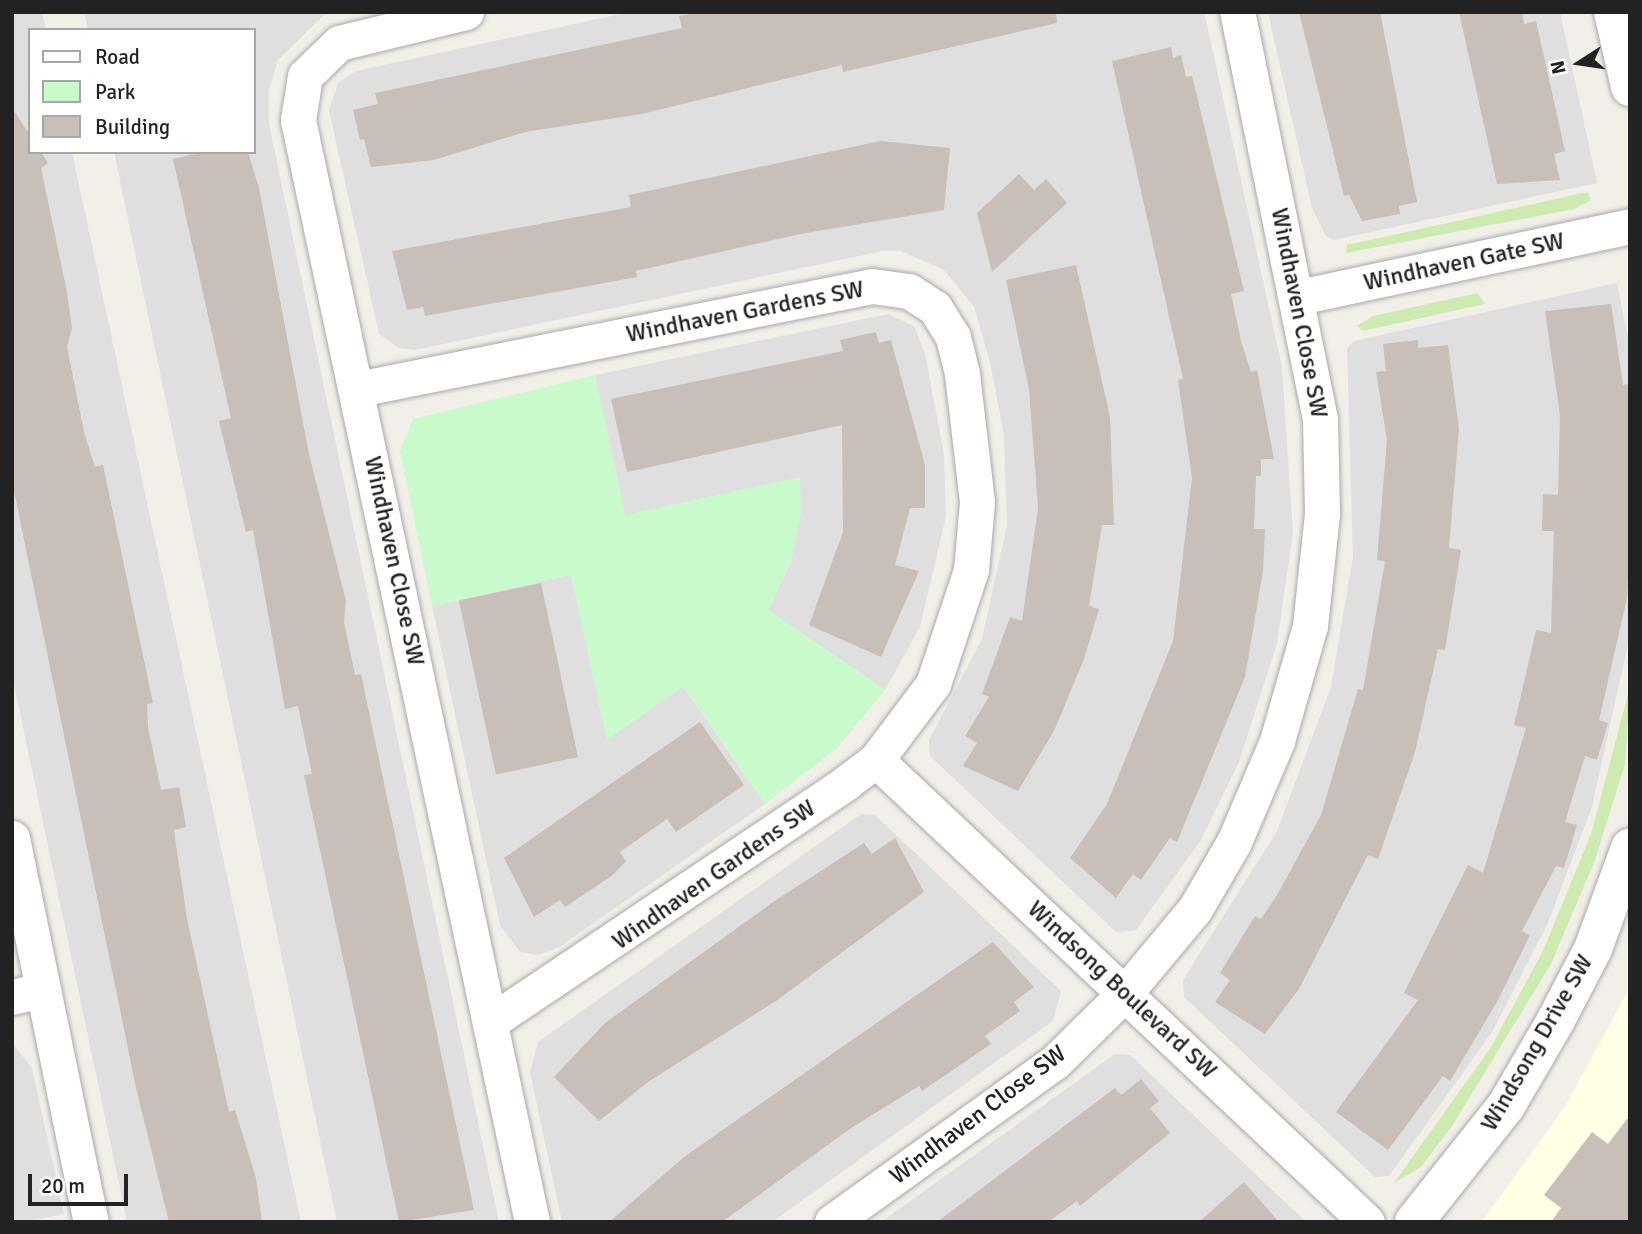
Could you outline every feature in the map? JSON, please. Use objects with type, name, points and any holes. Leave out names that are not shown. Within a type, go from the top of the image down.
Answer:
[{"type":"street","name":"Windhaven Close SW","points":[[466,12],[340,43],[304,76],[298,120],[359,389],[531,1222]]},
{"type":"street","name":"Windhaven Close SW","points":[[832,1222],[1055,1062],[1125,993],[1195,909],[1234,842],[1277,741],[1310,626],[1321,513],[1320,419],[1299,297],[1237,12]]},
{"type":"street","points":[[1613,12],[1630,87]]},
{"type":"street","name":"Windhaven Gate SW","points":[[1299,297],[1630,226]]},
{"type":"street","name":"Windhaven Gardens SW","points":[[359,389],[872,286],[909,291],[935,308],[953,337],[972,435],[977,502],[971,570],[933,684],[876,760],[729,867],[490,1022]]},
{"type":"street","name":"Windsong Boulevard SW","points":[[876,760],[1367,1222]]},
{"type":"street","points":[[12,838],[28,994],[91,1222]]},
{"type":"street","name":"Windsong Drive SW","points":[[1414,1222],[1506,1106],[1556,1020],[1592,949],[1630,848]]},
{"type":"shaded area","points":[[12,12],[42,12],[46,28],[28,28],[28,154],[72,154],[301,1222],[127,1222],[12,675]]},
{"type":"shaded area","points":[[84,12],[327,12],[278,60],[269,89],[269,124],[499,1222],[337,1222],[114,154],[256,154],[256,28],[88,28]]},
{"type":"shaded area","points":[[630,12],[1204,12],[1282,367],[1293,533],[1277,643],[1239,762],[1201,840],[1136,930],[1116,932],[930,756],[929,740],[982,639],[1007,525],[1004,436],[990,362],[974,307],[944,270],[901,251],[883,251],[415,350],[399,348],[379,334],[329,110],[338,83],[356,71]]},
{"type":"shaded area","points":[[1268,12],[1560,12],[1597,183],[1334,240],[1326,236],[1312,208]]},
{"type":"shaded area","points":[[1617,283],[1630,348],[1630,635],[1592,807],[1547,925],[1492,1032],[1389,1176],[1375,1177],[1184,997],[1183,980],[1277,831],[1331,687],[1353,557],[1347,348],[1354,341]]},
{"type":"shaded area","points":[[888,314],[914,326],[925,354],[944,454],[946,516],[920,627],[885,690],[768,610],[791,562],[801,513],[625,515],[595,375]]},
{"type":"shaded area","points":[[571,575],[607,739],[683,686],[765,804],[559,947],[538,955],[520,952],[500,925],[432,606]]},
{"type":"shaded area","points":[[861,814],[875,815],[1061,991],[1053,1021],[772,1222],[562,1222],[530,1072],[538,1042]]},
{"type":"shaded area","points":[[1630,987],[1630,1222],[1482,1222],[1566,1105]]},
{"type":"shaded area","points":[[12,1043],[32,1068],[64,1214],[23,1222],[12,1222]]},
{"type":"shaded area","points":[[1115,1054],[1130,1055],[1306,1222],[881,1222]]},
{"type":"green space","points":[[1588,192],[1590,201],[1574,209],[1346,253],[1347,245]]},
{"type":"green space","points":[[1477,293],[1485,304],[1363,331],[1357,326],[1373,316]]},
{"type":"green space","points":[[595,375],[625,515],[800,477],[801,513],[791,562],[768,610],[885,690],[837,748],[765,804],[684,686],[607,740],[571,575],[432,606],[400,451],[413,419]]},
{"type":"green space","points":[[1630,687],[1625,764],[1595,860],[1551,964],[1452,1126],[1421,1167],[1394,1183],[1491,1047],[1543,951],[1591,834]]},
{"type":"building","points":[[699,12],[1056,12],[1057,23],[843,72],[842,65],[642,114],[525,132],[434,160],[371,167],[364,139],[360,140],[353,110],[378,104],[375,93],[682,28],[679,16]]},
{"type":"building","points":[[1299,12],[1380,12],[1417,202],[1399,206],[1400,214],[1362,221],[1349,195],[1344,196]]},
{"type":"building","points":[[1459,12],[1522,12],[1524,24],[1536,21],[1565,151],[1554,154],[1560,180],[1497,184]]},
{"type":"building","points":[[1171,47],[1173,58],[1181,55],[1186,77],[1192,76],[1244,291],[1231,294],[1241,341],[1251,372],[1257,370],[1274,459],[1261,459],[1261,476],[1256,476],[1254,529],[1265,529],[1263,571],[1245,677],[1177,842],[1170,838],[1141,880],[1133,874],[1116,898],[1070,858],[1107,804],[1173,641],[1192,478],[1178,380],[1183,379],[1112,61]]},
{"type":"building","points":[[12,108],[28,132],[28,154],[42,154],[48,163],[41,168],[67,292],[72,328],[67,347],[84,432],[95,467],[103,465],[153,703],[147,704],[148,727],[161,790],[179,787],[186,827],[174,830],[187,919],[229,1112],[235,1110],[256,1178],[262,1222],[169,1222],[136,1088],[12,481]]},
{"type":"building","points":[[880,141],[950,148],[944,210],[800,234],[636,271],[637,277],[425,316],[423,307],[407,310],[392,251],[631,207],[629,195]]},
{"type":"building","points":[[195,154],[249,154],[259,188],[309,454],[346,601],[344,622],[355,675],[361,674],[474,1210],[399,1222],[304,775],[312,774],[298,706],[285,709],[253,530],[246,532],[219,421],[231,418],[173,159]]},
{"type":"building","points":[[1019,174],[1034,190],[1046,179],[1067,203],[992,272],[977,213]]},
{"type":"building","points":[[1076,265],[1110,417],[1114,525],[1102,525],[1089,606],[1099,609],[1084,659],[1054,731],[1018,791],[963,766],[977,743],[965,736],[989,697],[982,694],[1010,617],[1022,621],[1038,508],[1029,389],[1006,280]]},
{"type":"building","points":[[1611,304],[1623,385],[1630,384],[1630,536],[1627,598],[1599,720],[1608,723],[1597,760],[1585,756],[1565,822],[1577,825],[1564,868],[1556,866],[1522,931],[1530,935],[1498,1000],[1450,1081],[1443,1076],[1388,1150],[1336,1112],[1418,1000],[1404,993],[1468,865],[1483,873],[1526,728],[1514,725],[1536,630],[1551,633],[1554,531],[1542,531],[1543,494],[1558,495],[1560,415],[1545,311]]},
{"type":"building","points":[[876,332],[879,343],[891,340],[925,465],[925,508],[910,508],[895,565],[919,571],[881,657],[809,625],[843,532],[842,425],[627,472],[611,399],[843,351],[840,340]]},
{"type":"building","points":[[1418,340],[1418,348],[1448,345],[1459,429],[1449,548],[1461,550],[1445,650],[1438,649],[1415,752],[1378,859],[1368,855],[1299,989],[1265,1034],[1215,1002],[1230,980],[1220,973],[1255,916],[1261,919],[1277,895],[1321,815],[1358,689],[1363,690],[1385,561],[1377,560],[1387,440],[1376,372],[1386,371],[1383,344]]},
{"type":"building","points":[[541,583],[578,757],[496,775],[459,600]]},
{"type":"building","points":[[700,722],[744,785],[676,832],[667,819],[620,852],[626,861],[613,875],[565,907],[560,900],[534,917],[504,858]]},
{"type":"building","points":[[895,838],[924,892],[776,1001],[648,1082],[599,1121],[554,1077],[605,1023],[776,900],[864,843],[872,854]]},
{"type":"building","points":[[993,942],[1034,987],[1014,1002],[1020,1011],[985,1036],[991,1044],[922,1091],[919,1086],[851,1128],[722,1222],[609,1222],[684,1157]]},
{"type":"building","points":[[1141,1079],[1159,1101],[1150,1108],[1170,1133],[1080,1206],[1077,1201],[1048,1222],[937,1222],[1115,1088],[1121,1095]]},
{"type":"building","points":[[1630,1115],[1630,1222],[1551,1222],[1561,1208],[1544,1195],[1592,1132],[1608,1144]]},
{"type":"building","points":[[1244,1182],[1279,1222],[1199,1222]]}]
